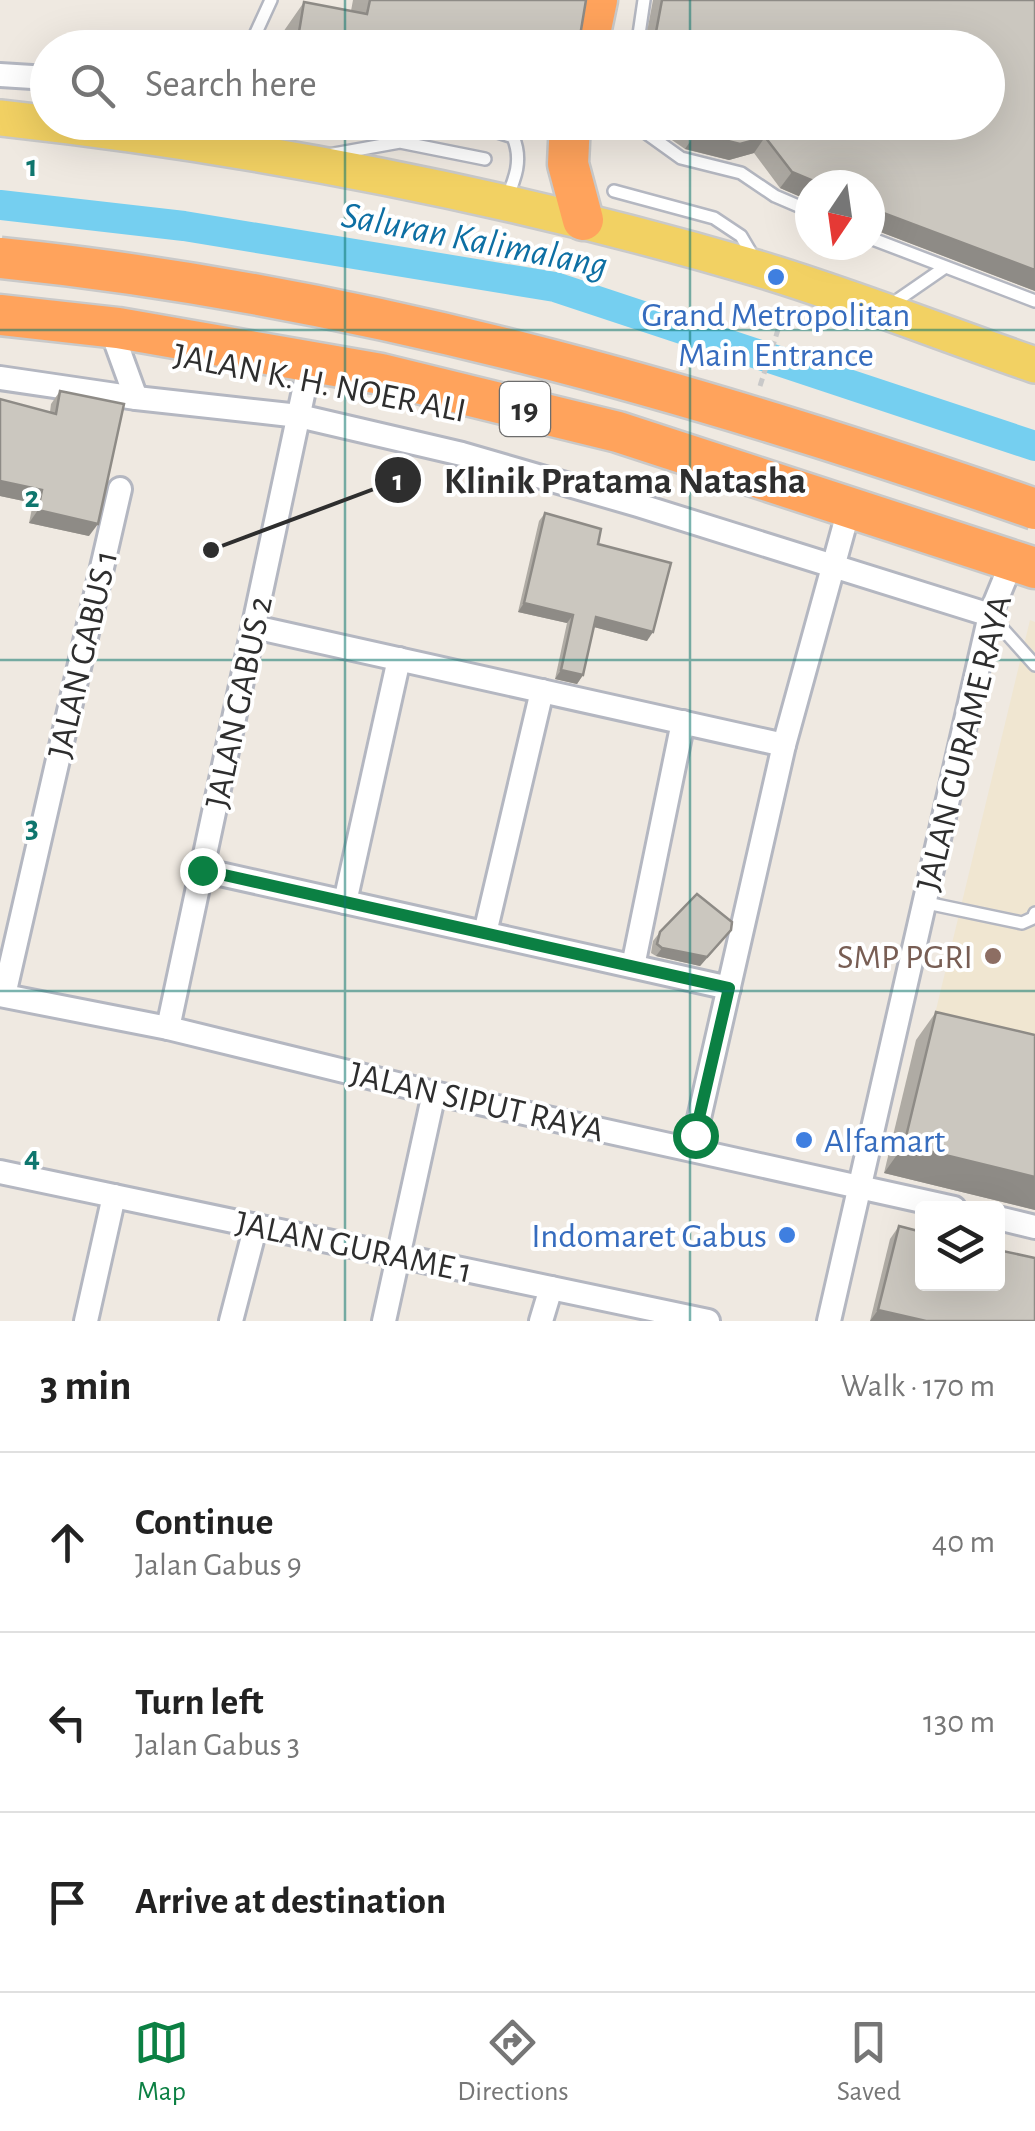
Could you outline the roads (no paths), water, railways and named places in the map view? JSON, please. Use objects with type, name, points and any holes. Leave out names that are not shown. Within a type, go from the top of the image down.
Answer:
[{"type":"highway","points":[[591,30],[597,0]]},
{"type":"highway","points":[[569,140],[568,164],[583,220]]},
{"type":"highway","name":"19","points":[[0,258],[89,267],[348,312],[580,366],[849,444],[1035,509]]},
{"type":"highway","name":"19","points":[[0,315],[118,328],[382,374],[581,423],[636,438],[1026,576]]},
{"type":"main road","points":[[0,118],[30,122]]},
{"type":"main road","points":[[208,140],[279,146],[504,204],[583,220],[760,270],[1035,365]]},
{"type":"main road","name":"JALAN K. H. NOER ALI","points":[[0,328],[116,343],[307,376],[498,417],[1026,576]]},
{"type":"street","points":[[0,74],[30,76]]},
{"type":"street","points":[[116,343],[136,398]]},
{"type":"street","name":"JALAN GABUS 2","points":[[168,1028],[307,376]]},
{"type":"street","points":[[0,378],[299,416],[462,454],[990,615]]},
{"type":"street","name":"JALAN GABUS 1","points":[[2,995],[120,489]]},
{"type":"street","points":[[692,1149],[784,745],[846,520]]},
{"type":"street","name":"JALAN GURAME RAYA","points":[[829,1321],[990,615],[1026,576]]},
{"type":"street","points":[[254,627],[784,745]]},
{"type":"street","points":[[344,902],[399,659]]},
{"type":"street","points":[[485,933],[542,691]]},
{"type":"street","points":[[633,966],[683,722]]},
{"type":"street","points":[[202,870],[729,988]]},
{"type":"street","name":"JALAN SIPUT RAYA","points":[[2,995],[168,1028],[922,1201]]},
{"type":"street","points":[[384,1321],[434,1092]]},
{"type":"street","name":"JALAN GURAME 1","points":[[0,1172],[551,1288],[655,1316],[708,1321]]},
{"type":"street","points":[[86,1321],[114,1196]]},
{"type":"street","points":[[1005,1220],[1035,1227]]},
{"type":"street","points":[[231,1321],[256,1226]]},
{"type":"street","points":[[541,1321],[551,1288]]},
{"type":"lane","points":[[257,30],[271,0]]},
{"type":"lane","points":[[640,30],[644,0]]},
{"type":"lane","points":[[504,204],[516,175],[519,150],[514,140]]},
{"type":"lane","points":[[656,140],[681,158],[741,172],[795,204]]},
{"type":"lane","points":[[279,146],[400,142],[485,159]]},
{"type":"lane","points":[[614,192],[714,218],[741,236],[760,270]]},
{"type":"lane","points":[[885,244],[1035,301]]},
{"type":"lane","points":[[882,312],[944,268]]},
{"type":"lane","points":[[990,615],[1035,666]]},
{"type":"lane","points":[[922,902],[1022,923],[1035,914]]},
{"type":"waterway","name":"Saluran Kalimalang","points":[[0,205],[184,226],[555,287],[1035,446]]},
{"type":"place","name":"Grand Metropolitan Main Entrance","points":[[776,277]]},
{"type":"place","name":"Klinik Pratama Natasha","points":[[211,550]]},
{"type":"place","name":"SMP PGRI","points":[[993,956]]},
{"type":"place","name":"Alfamart","points":[[804,1140]]},
{"type":"place","name":"Indomaret Gabus","points":[[787,1235]]}]
